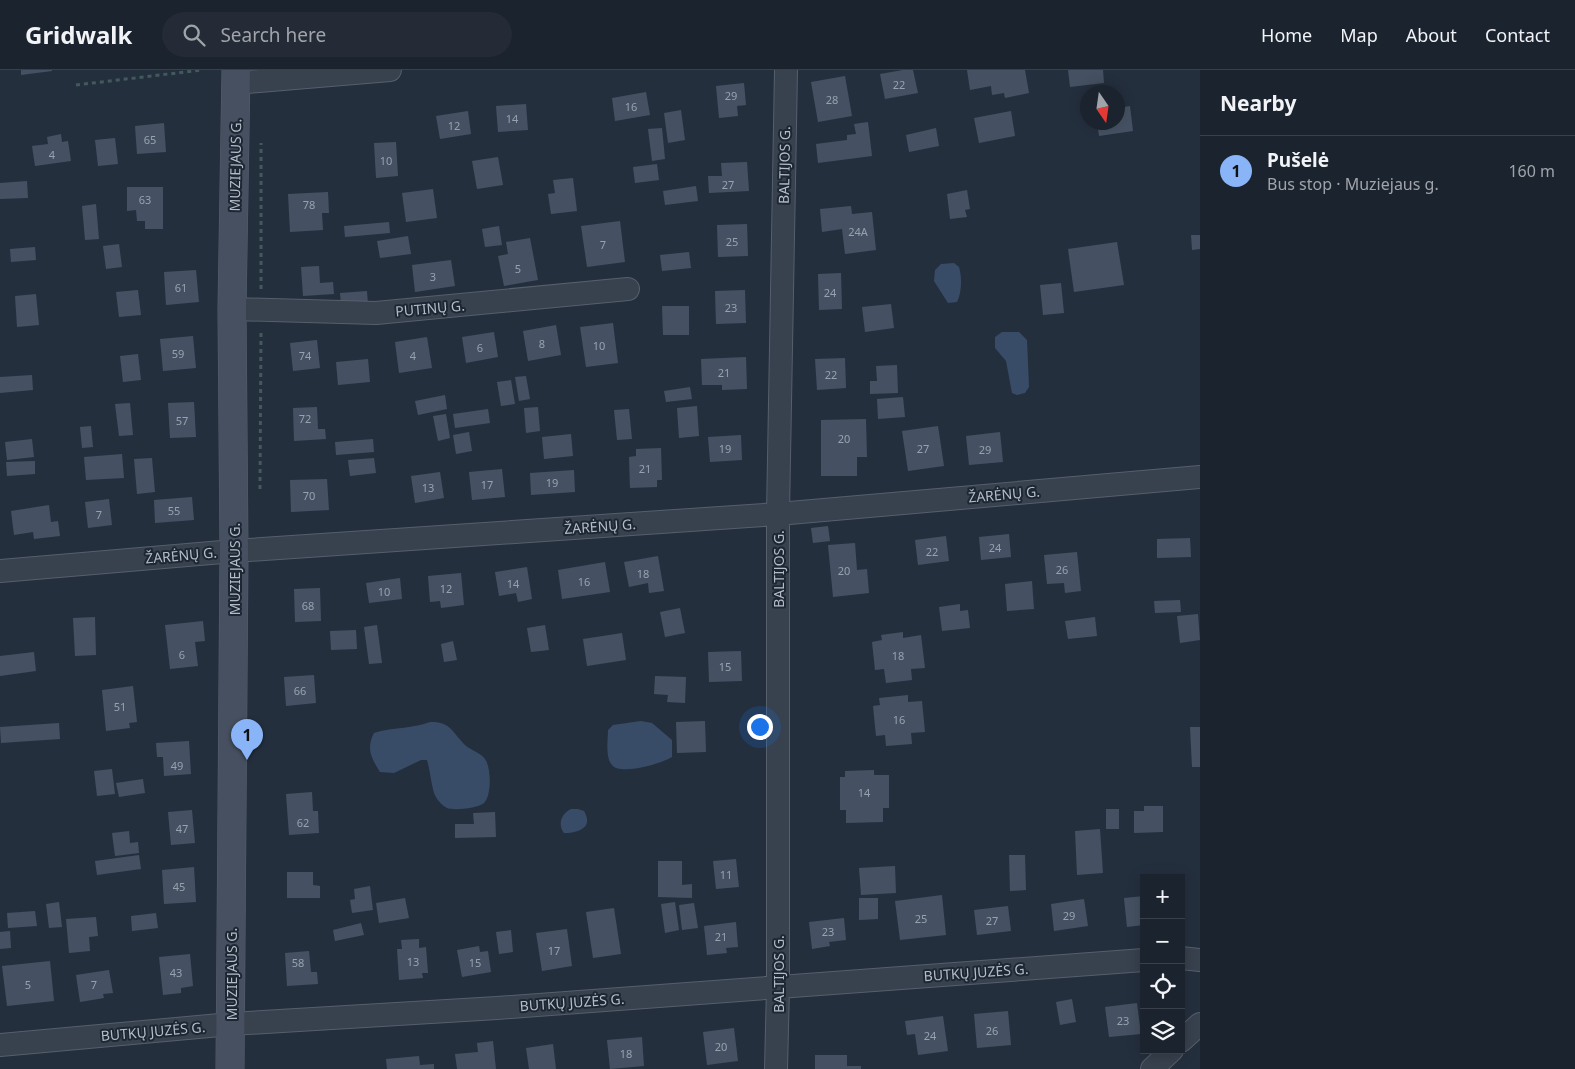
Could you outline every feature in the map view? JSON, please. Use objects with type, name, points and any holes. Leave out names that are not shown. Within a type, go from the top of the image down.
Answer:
[{"type":"main road","name":"MUZIEJAUS G.","points":[[230,1069],[234,551],[232,309],[236,77]]},
{"type":"street","points":[[236,77],[390,70]]},
{"type":"street","name":"BALTIJOS G.","points":[[776,1069],[778,987],[778,514],[786,70]]},
{"type":"street","name":"PUTINŲ G.","points":[[232,309],[376,313],[628,289]]},
{"type":"street","name":"ŽARĖNŲ G.","points":[[0,571],[234,551],[778,514],[1200,477]]},
{"type":"street","points":[[1185,958],[1200,960]]},
{"type":"street","name":"BUTKŲ JUZĖS G.","points":[[0,1045],[231,1024],[496,1008],[1140,960]]},
{"type":"street","points":[[1185,1037],[1200,1024]]},
{"type":"street","points":[[1152,1069],[1168,1054]]},
{"type":"path","points":[[76,85],[202,70]]},
{"type":"water","points":[[954,263],[959,267],[961,289],[957,302],[948,303],[934,281],[935,270],[941,264]]},
{"type":"water","points":[[1002,332],[1019,332],[1027,340],[1029,387],[1025,393],[1017,395],[1012,393],[1006,361],[995,348],[995,337]]},
{"type":"water","points":[[641,721],[652,723],[672,740],[672,757],[632,769],[617,768],[612,765],[608,758],[608,730],[613,725]]},
{"type":"water","points":[[430,722],[446,725],[465,745],[485,759],[490,781],[487,799],[481,805],[460,809],[450,809],[444,806],[435,794],[427,760],[421,760],[394,773],[380,772],[374,762],[370,748],[374,733]]},
{"type":"water","points":[[571,809],[584,811],[587,822],[579,831],[564,833],[561,826],[562,819],[565,813]]},
{"type":"building","points":[[21,70],[52,70],[52,71],[21,75]]},
{"type":"building","points":[[913,70],[918,93],[885,99],[880,74]]},
{"type":"building","points":[[967,70],[1025,70],[1029,93],[1005,98],[1004,93],[992,95],[991,86],[970,90]]},
{"type":"building","points":[[1068,70],[1103,70],[1104,83],[1070,87]]},
{"type":"building","points":[[845,76],[852,116],[818,122],[811,82]]},
{"type":"building","points":[[744,83],[746,105],[737,106],[738,116],[719,118],[716,86]]},
{"type":"building","points":[[646,92],[650,115],[615,121],[612,98]]},
{"type":"building","points":[[526,104],[528,130],[498,132],[496,106]]},
{"type":"building","points":[[1130,106],[1133,131],[1099,136],[1098,130],[1125,130],[1125,107]]},
{"type":"building","points":[[681,110],[685,140],[668,143],[664,113]]},
{"type":"building","points":[[468,111],[471,134],[440,139],[436,116]]},
{"type":"building","points":[[1011,111],[1015,136],[979,143],[974,118]]},
{"type":"building","points":[[868,122],[872,156],[818,163],[816,144],[847,140],[847,135],[856,134],[854,124]]},
{"type":"building","points":[[164,123],[166,152],[137,154],[135,126]]},
{"type":"building","points":[[662,128],[665,159],[652,161],[648,129]]},
{"type":"building","points":[[936,128],[939,146],[909,152],[906,135]]},
{"type":"building","points":[[61,134],[62,142],[68,141],[71,161],[35,166],[32,146],[48,144],[47,137]]},
{"type":"building","points":[[115,138],[118,164],[98,166],[95,140]]},
{"type":"building","points":[[396,142],[398,176],[376,178],[374,143]]},
{"type":"building","points":[[498,157],[503,185],[477,189],[472,161]]},
{"type":"building","points":[[747,162],[749,191],[709,193],[708,176],[722,176],[721,163]]},
{"type":"building","points":[[657,164],[659,180],[635,183],[633,167]]},
{"type":"building","points":[[573,178],[577,211],[551,214],[548,194],[555,193],[553,180]]},
{"type":"building","points":[[27,181],[28,198],[0,199],[0,183]]},
{"type":"building","points":[[696,186],[698,201],[665,205],[663,191]]},
{"type":"building","points":[[127,187],[163,187],[163,229],[145,229],[145,221],[137,221],[136,210],[127,211]]},
{"type":"building","points":[[433,189],[437,218],[406,222],[402,193]]},
{"type":"building","points":[[967,190],[970,209],[965,210],[967,217],[950,219],[947,194]]},
{"type":"building","points":[[328,192],[329,213],[322,213],[323,230],[290,232],[288,194]]},
{"type":"building","points":[[96,204],[99,239],[85,240],[82,206]]},
{"type":"building","points":[[851,206],[852,214],[872,212],[876,250],[845,254],[842,229],[822,232],[820,209]]},
{"type":"building","points":[[620,221],[625,262],[587,267],[581,226]]},
{"type":"building","points":[[389,222],[390,233],[345,237],[344,226]]},
{"type":"building","points":[[747,224],[748,256],[718,257],[717,225]]},
{"type":"building","points":[[499,226],[502,245],[485,247],[482,229]]},
{"type":"building","points":[[1191,235],[1200,235],[1200,249],[1192,250]]},
{"type":"building","points":[[408,236],[411,254],[380,258],[377,241]]},
{"type":"building","points":[[530,238],[538,280],[504,286],[498,256],[508,254],[506,242]]},
{"type":"building","points":[[1117,242],[1124,285],[1074,292],[1068,249]]},
{"type":"building","points":[[119,244],[122,267],[106,269],[103,246]]},
{"type":"building","points":[[35,247],[36,260],[11,262],[10,249]]},
{"type":"building","points":[[689,252],[691,268],[662,271],[660,255]]},
{"type":"building","points":[[451,260],[455,286],[415,292],[412,265]]},
{"type":"building","points":[[319,266],[320,283],[333,282],[334,294],[303,296],[301,267]]},
{"type":"building","points":[[196,270],[199,302],[166,305],[164,272]]},
{"type":"building","points":[[841,273],[842,309],[819,310],[818,274]]},
{"type":"building","points":[[1061,283],[1064,313],[1043,315],[1040,285]]},
{"type":"building","points":[[138,290],[141,315],[119,317],[116,292]]},
{"type":"building","points":[[745,290],[746,323],[716,324],[715,291]]},
{"type":"building","points":[[367,291],[368,305],[341,306],[340,293]]},
{"type":"building","points":[[36,294],[39,325],[17,327],[15,296]]},
{"type":"building","points":[[891,304],[894,328],[865,332],[862,307]]},
{"type":"building","points":[[662,306],[689,306],[689,335],[663,335]]},
{"type":"building","points":[[613,323],[618,363],[586,367],[580,327]]},
{"type":"building","points":[[556,325],[561,355],[528,361],[523,331]]},
{"type":"building","points":[[494,332],[498,357],[466,363],[462,337]]},
{"type":"building","points":[[193,336],[196,368],[163,371],[160,339]]},
{"type":"building","points":[[427,337],[432,368],[399,373],[395,342]]},
{"type":"building","points":[[317,340],[320,368],[293,371],[290,343]]},
{"type":"building","points":[[138,354],[141,380],[123,382],[120,356]]},
{"type":"building","points":[[746,357],[747,389],[722,390],[722,385],[702,385],[701,359]]},
{"type":"building","points":[[845,358],[846,388],[817,390],[815,359]]},
{"type":"building","points":[[368,359],[370,382],[338,385],[336,362]]},
{"type":"building","points":[[897,365],[898,393],[870,394],[870,381],[877,381],[876,366]]},
{"type":"building","points":[[32,375],[33,390],[0,393],[0,377]]},
{"type":"building","points":[[526,376],[530,399],[519,401],[515,377]]},
{"type":"building","points":[[511,380],[515,404],[501,406],[497,382]]},
{"type":"building","points":[[690,387],[692,399],[666,402],[664,391]]},
{"type":"building","points":[[445,395],[447,409],[418,415],[415,401]]},
{"type":"building","points":[[903,397],[905,417],[878,419],[877,399]]},
{"type":"building","points":[[194,402],[196,437],[170,438],[168,403]]},
{"type":"building","points":[[130,403],[133,435],[119,436],[115,404]]},
{"type":"building","points":[[697,406],[699,436],[679,438],[677,408]]},
{"type":"building","points":[[317,407],[318,429],[325,429],[326,439],[294,441],[293,408]]},
{"type":"building","points":[[538,407],[540,431],[526,433],[524,408]]},
{"type":"building","points":[[488,409],[490,423],[455,428],[453,414]]},
{"type":"building","points":[[629,409],[632,439],[617,440],[614,410]]},
{"type":"building","points":[[446,414],[450,438],[438,441],[433,416]]},
{"type":"building","points":[[866,419],[867,457],[857,457],[857,476],[821,476],[821,420]]},
{"type":"building","points":[[91,426],[93,447],[82,448],[80,427]]},
{"type":"building","points":[[938,426],[944,466],[908,471],[902,431]]},
{"type":"building","points":[[469,432],[472,451],[456,454],[453,435]]},
{"type":"building","points":[[1000,432],[1003,462],[969,465],[966,436]]},
{"type":"building","points":[[571,434],[573,456],[544,459],[542,437]]},
{"type":"building","points":[[741,435],[742,460],[710,462],[708,437]]},
{"type":"building","points":[[32,439],[34,457],[7,460],[5,442]]},
{"type":"building","points":[[373,439],[374,452],[336,455],[335,442]]},
{"type":"building","points":[[661,448],[662,480],[657,480],[657,487],[630,488],[629,457],[636,456],[636,449]]},
{"type":"building","points":[[122,454],[124,478],[86,480],[84,457]]},
{"type":"building","points":[[152,458],[155,492],[137,494],[134,459]]},
{"type":"building","points":[[374,458],[376,473],[350,476],[348,460]]},
{"type":"building","points":[[35,461],[35,474],[7,476],[6,462]]},
{"type":"building","points":[[502,469],[505,497],[472,500],[469,472]]},
{"type":"building","points":[[574,470],[575,492],[531,495],[530,473]]},
{"type":"building","points":[[440,472],[444,498],[415,503],[411,476]]},
{"type":"building","points":[[327,479],[329,510],[291,512],[290,480]]},
{"type":"building","points":[[192,497],[194,520],[155,523],[154,500]]},
{"type":"building","points":[[109,499],[112,525],[88,528],[85,502]]},
{"type":"building","points":[[49,505],[51,522],[58,521],[60,536],[34,539],[33,532],[14,535],[11,511]]},
{"type":"building","points":[[828,526],[830,541],[813,543],[811,528]]},
{"type":"building","points":[[1009,534],[1011,557],[981,560],[979,537]]},
{"type":"building","points":[[946,536],[949,561],[918,565],[915,540]]},
{"type":"building","points":[[1190,538],[1191,557],[1157,558],[1157,539]]},
{"type":"building","points":[[855,543],[857,570],[867,569],[869,593],[833,597],[828,545]]},
{"type":"building","points":[[1077,552],[1081,591],[1065,593],[1064,583],[1047,584],[1044,555]]},
{"type":"building","points":[[658,556],[664,591],[649,593],[648,583],[629,587],[624,562]]},
{"type":"building","points":[[605,562],[610,592],[562,599],[558,570]]},
{"type":"building","points":[[527,567],[532,599],[518,602],[516,593],[499,596],[495,572]]},
{"type":"building","points":[[461,573],[464,605],[441,608],[440,601],[430,602],[428,576]]},
{"type":"building","points":[[400,578],[402,599],[369,603],[366,583]]},
{"type":"building","points":[[1032,581],[1034,609],[1007,611],[1005,584]]},
{"type":"building","points":[[320,588],[321,621],[295,622],[294,589]]},
{"type":"building","points":[[1180,600],[1181,612],[1155,613],[1154,601]]},
{"type":"building","points":[[960,604],[960,611],[968,610],[970,628],[942,631],[939,607]]},
{"type":"building","points":[[680,608],[685,633],[665,637],[660,612]]},
{"type":"building","points":[[1198,614],[1200,640],[1180,643],[1177,616]]},
{"type":"building","points":[[95,617],[96,655],[75,656],[73,618]]},
{"type":"building","points":[[1095,617],[1097,636],[1068,639],[1065,621]]},
{"type":"building","points":[[203,621],[205,641],[195,642],[198,666],[170,669],[165,625]]},
{"type":"building","points":[[377,625],[382,663],[369,664],[364,627]]},
{"type":"building","points":[[545,625],[549,650],[531,652],[527,628]]},
{"type":"building","points":[[356,630],[357,649],[331,650],[330,631]]},
{"type":"building","points":[[903,632],[903,638],[921,635],[925,668],[911,669],[912,680],[886,683],[884,669],[875,670],[872,642],[882,640],[881,635]]},
{"type":"building","points":[[622,633],[626,660],[587,666],[583,639]]},
{"type":"building","points":[[453,641],[457,660],[444,662],[441,644]]},
{"type":"building","points":[[741,651],[742,681],[709,682],[708,652]]},
{"type":"building","points":[[34,652],[36,671],[0,676],[0,656]]},
{"type":"building","points":[[314,675],[316,703],[286,706],[284,677]]},
{"type":"building","points":[[655,676],[686,677],[685,703],[667,702],[668,695],[654,694]]},
{"type":"building","points":[[133,686],[137,722],[129,723],[130,728],[106,731],[102,690]]},
{"type":"building","points":[[908,695],[908,702],[922,701],[925,732],[911,733],[912,744],[886,746],[885,735],[876,736],[873,706],[880,705],[879,698]]},
{"type":"building","points":[[705,721],[706,752],[677,753],[676,722]]},
{"type":"building","points":[[59,723],[60,739],[1,743],[0,727]]},
{"type":"building","points":[[1190,727],[1200,727],[1200,767],[1192,767]]},
{"type":"building","points":[[189,741],[191,774],[164,776],[163,757],[157,757],[156,743]]},
{"type":"building","points":[[112,769],[115,794],[97,796],[94,771]]},
{"type":"building","points":[[874,770],[874,775],[889,775],[889,808],[883,808],[883,822],[846,823],[846,810],[840,810],[840,777],[845,777],[845,771]]},
{"type":"building","points":[[143,779],[145,793],[119,797],[116,783]]},
{"type":"building","points":[[312,792],[313,811],[318,811],[319,833],[289,835],[286,794]]},
{"type":"building","points":[[1144,806],[1163,806],[1163,832],[1134,833],[1134,811],[1144,811]]},
{"type":"building","points":[[1106,809],[1119,809],[1119,829],[1106,829]]},
{"type":"building","points":[[192,810],[195,843],[171,845],[168,812]]},
{"type":"building","points":[[495,812],[496,837],[455,838],[455,824],[474,824],[473,813]]},
{"type":"building","points":[[1100,829],[1103,873],[1077,875],[1075,831]]},
{"type":"building","points":[[129,831],[130,843],[138,842],[139,853],[115,856],[112,833]]},
{"type":"building","points":[[139,855],[141,869],[97,875],[95,861]]},
{"type":"building","points":[[1009,855],[1025,855],[1026,890],[1010,891]]},
{"type":"building","points":[[736,859],[739,887],[716,889],[713,861]]},
{"type":"building","points":[[658,861],[682,861],[682,885],[692,884],[692,898],[658,897]]},
{"type":"building","points":[[895,866],[896,893],[861,895],[859,868]]},
{"type":"building","points":[[194,867],[196,902],[164,904],[162,870]]},
{"type":"building","points":[[287,872],[313,872],[313,885],[320,886],[320,898],[287,898]]},
{"type":"building","points":[[370,886],[373,910],[352,913],[350,900],[355,899],[354,889]]},
{"type":"building","points":[[942,895],[946,935],[900,940],[895,901]]},
{"type":"building","points":[[1140,896],[1140,925],[1127,927],[1124,898]]},
{"type":"building","points":[[405,898],[409,918],[379,923],[376,903]]},
{"type":"building","points":[[859,898],[878,898],[878,919],[859,920]]},
{"type":"building","points":[[1084,899],[1088,926],[1054,931],[1051,904]]},
{"type":"building","points":[[59,902],[62,927],[49,928],[46,904]]},
{"type":"building","points":[[675,902],[679,930],[665,933],[661,904]]},
{"type":"building","points":[[694,903],[698,928],[682,930],[679,905]]},
{"type":"building","points":[[1008,906],[1011,931],[977,935],[974,910]]},
{"type":"building","points":[[614,908],[621,954],[593,958],[586,912]]},
{"type":"building","points":[[35,911],[37,926],[8,928],[7,913]]},
{"type":"building","points":[[156,913],[158,928],[132,931],[131,916]]},
{"type":"building","points":[[96,917],[98,936],[89,937],[90,951],[69,953],[66,919]]},
{"type":"building","points":[[844,918],[846,940],[829,942],[830,946],[812,949],[809,922]]},
{"type":"building","points":[[736,922],[738,947],[726,948],[727,953],[707,955],[704,926]]},
{"type":"building","points":[[361,923],[364,935],[335,941],[333,930]]},
{"type":"building","points":[[567,929],[572,966],[542,971],[536,933]]},
{"type":"building","points":[[511,930],[513,952],[499,954],[496,932]]},
{"type":"building","points":[[10,931],[11,948],[0,949],[0,932]]},
{"type":"building","points":[[419,939],[419,948],[426,947],[428,973],[422,973],[423,978],[399,980],[397,949],[402,949],[401,940]]},
{"type":"building","points":[[479,946],[480,952],[488,951],[491,972],[462,977],[457,950]]},
{"type":"building","points":[[309,951],[311,972],[317,972],[318,984],[287,986],[285,953]]},
{"type":"building","points":[[190,954],[193,986],[181,988],[181,993],[163,995],[159,957]]},
{"type":"building","points":[[50,961],[54,1001],[7,1006],[2,966]]},
{"type":"building","points":[[109,970],[113,993],[103,994],[104,998],[80,1002],[76,975]]},
{"type":"building","points":[[1072,999],[1076,1022],[1060,1025],[1056,1002]]},
{"type":"building","points":[[1137,1003],[1140,1034],[1109,1037],[1105,1007]]},
{"type":"building","points":[[1008,1011],[1011,1045],[977,1048],[974,1014]]},
{"type":"building","points":[[943,1016],[948,1051],[918,1055],[915,1034],[907,1035],[905,1021]]},
{"type":"building","points":[[734,1028],[738,1061],[707,1065],[703,1032]]},
{"type":"building","points":[[642,1037],[644,1066],[610,1069],[607,1040]]},
{"type":"building","points":[[493,1041],[496,1069],[457,1069],[455,1054],[478,1052],[477,1043]]},
{"type":"building","points":[[553,1044],[556,1069],[529,1069],[526,1048]]},
{"type":"building","points":[[815,1055],[847,1055],[847,1066],[861,1066],[861,1069],[815,1069]]},
{"type":"building","points":[[419,1056],[420,1065],[434,1064],[434,1069],[387,1069],[386,1059]]},
{"type":"place","name":"Pušelė","points":[[247,760]]}]
